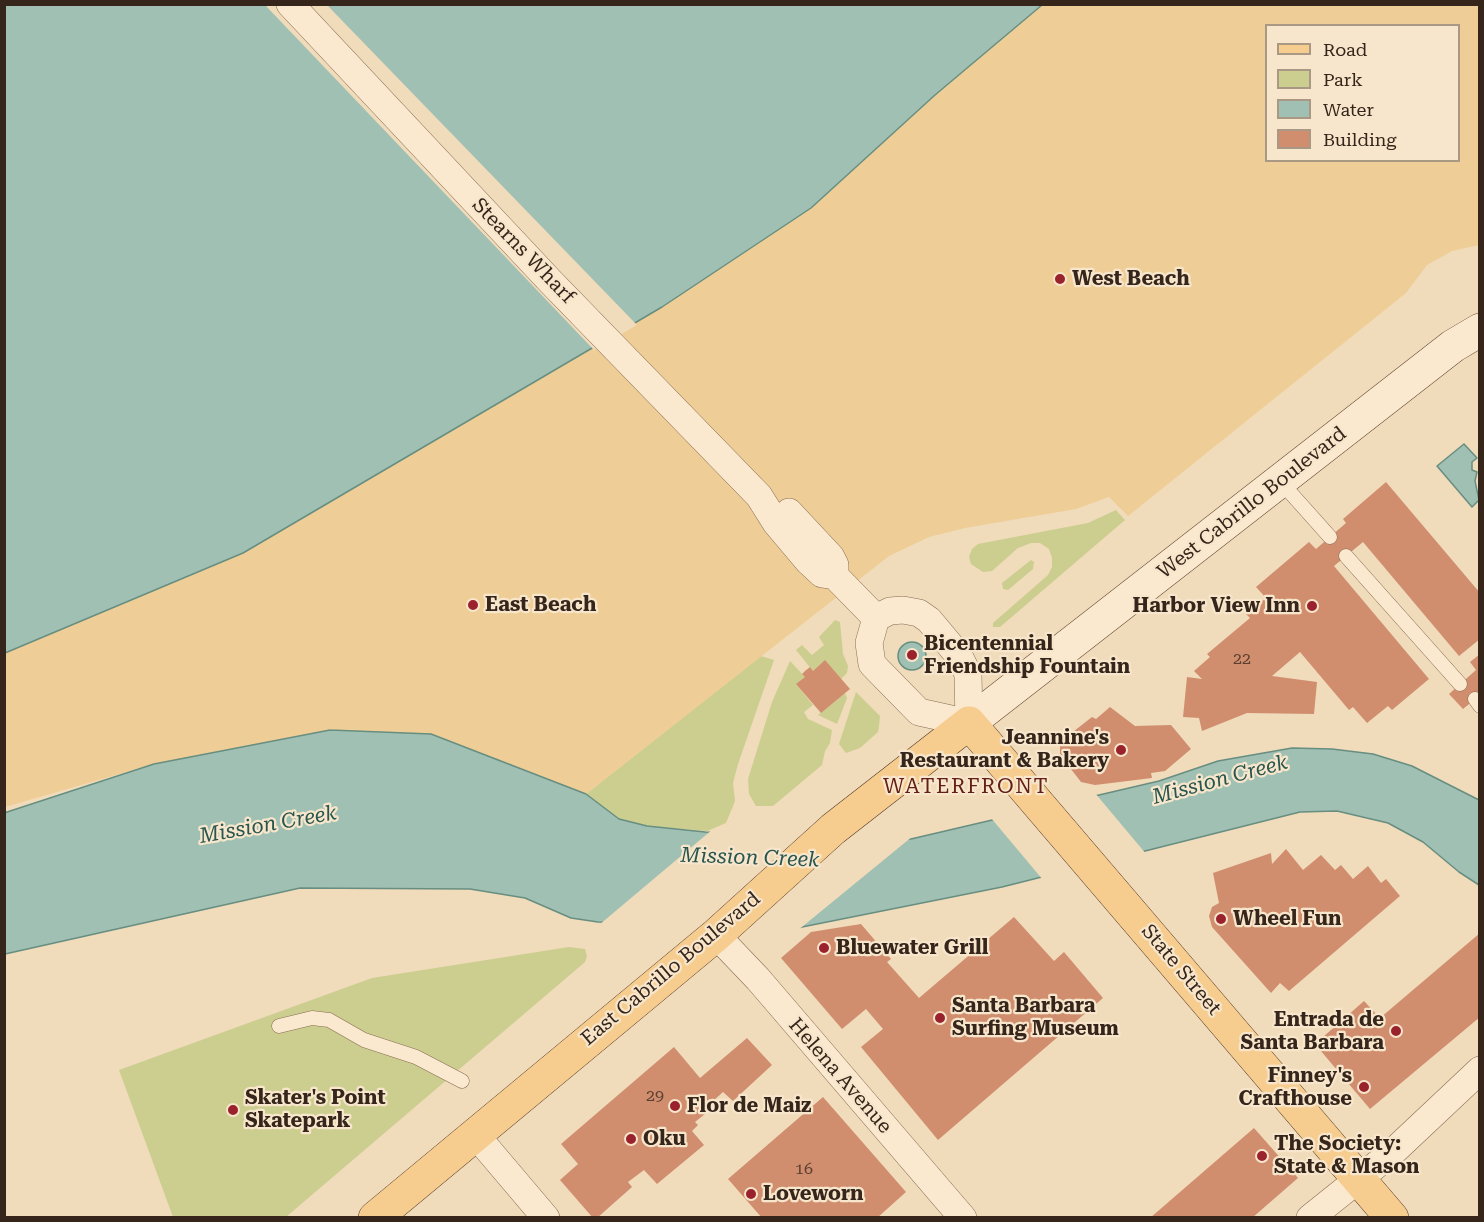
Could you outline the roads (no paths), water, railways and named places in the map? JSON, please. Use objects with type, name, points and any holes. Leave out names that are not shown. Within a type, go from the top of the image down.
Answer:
[{"type":"main road","name":"West Cabrillo Boulevard","points":[[969,723],[1453,346],[1479,330]]},
{"type":"main road","name":"State Street","points":[[969,723],[1038,800],[1392,1218]]},
{"type":"main road","name":"East Cabrillo Boulevard","points":[[375,1218],[474,1133],[718,932],[833,829],[969,723]]},
{"type":"street","name":"Stearns Wharf","points":[[290,4],[550,281],[759,496],[776,523],[808,561],[822,574],[835,576],[876,618]]},
{"type":"street","points":[[903,610],[919,613],[929,620],[959,656],[968,674],[969,723],[920,712],[872,664],[869,643],[876,618],[890,611],[903,610]]},
{"type":"street","name":"Helena Avenue","points":[[718,932],[963,1218]]},
{"type":"street","points":[[1310,1218],[1395,1150],[1479,1070]]},
{"type":"street","points":[[474,1133],[546,1218]]},
{"type":"lane","points":[[1280,481],[1330,537]]},
{"type":"lane","points":[[1346,556],[1460,684]]},
{"type":"lane","points":[[279,1026],[312,1018],[329,1020],[364,1040],[416,1057],[462,1081]]},
{"type":"water","points":[[5,5],[1042,5],[935,95],[811,208],[662,307],[243,553],[5,653]]},
{"type":"water","points":[[1464,444],[1477,458],[1472,462],[1472,470],[1477,472],[1475,481],[1479,500],[1472,507],[1437,466]]},
{"type":"water","name":"Bicentennial Friendship Fountain","points":[[912,642],[922,646],[926,656],[922,666],[912,670],[902,666],[898,656],[902,646]]},
{"type":"water","name":"Mission Creek","points":[[330,730],[431,734],[586,794],[619,819],[647,826],[705,832],[911,839],[1159,781],[1218,761],[1292,748],[1332,749],[1373,754],[1412,766],[1479,800],[1479,885],[1459,872],[1423,842],[1388,823],[1337,811],[1300,812],[1002,887],[797,928],[598,922],[571,918],[525,898],[470,889],[300,888],[5,954],[4,813],[154,764]]},
{"type":"place","name":"West Beach","points":[[1060,279]]},
{"type":"place","name":"East Beach","points":[[473,605]]},
{"type":"place","name":"Harbor View Inn","points":[[1312,606]]},
{"type":"place","name":"Bicentennial Friendship Fountain","points":[[912,655]]},
{"type":"place","name":"Jeannine's Restaurant & Bakery","points":[[1121,750]]},
{"type":"place","name":"Wheel Fun","points":[[1221,919]]},
{"type":"place","name":"Bluewater Grill","points":[[824,948]]},
{"type":"place","name":"Santa Barbara Surfing Museum","points":[[940,1018]]},
{"type":"place","name":"Entrada de Santa Barbara","points":[[1396,1031]]},
{"type":"place","name":"Finney's Crafthouse","points":[[1364,1087]]},
{"type":"place","name":"Flor de Maiz","points":[[675,1106]]},
{"type":"place","name":"Skater's Point Skatepark","points":[[233,1110]]},
{"type":"place","name":"Oku","points":[[631,1139]]},
{"type":"place","name":"The Society: State & Mason","points":[[1262,1156]]},
{"type":"place","name":"Loveworn","points":[[751,1194]]},
{"type":"district","name":"WATERFRONT","points":[[966,787]]}]
